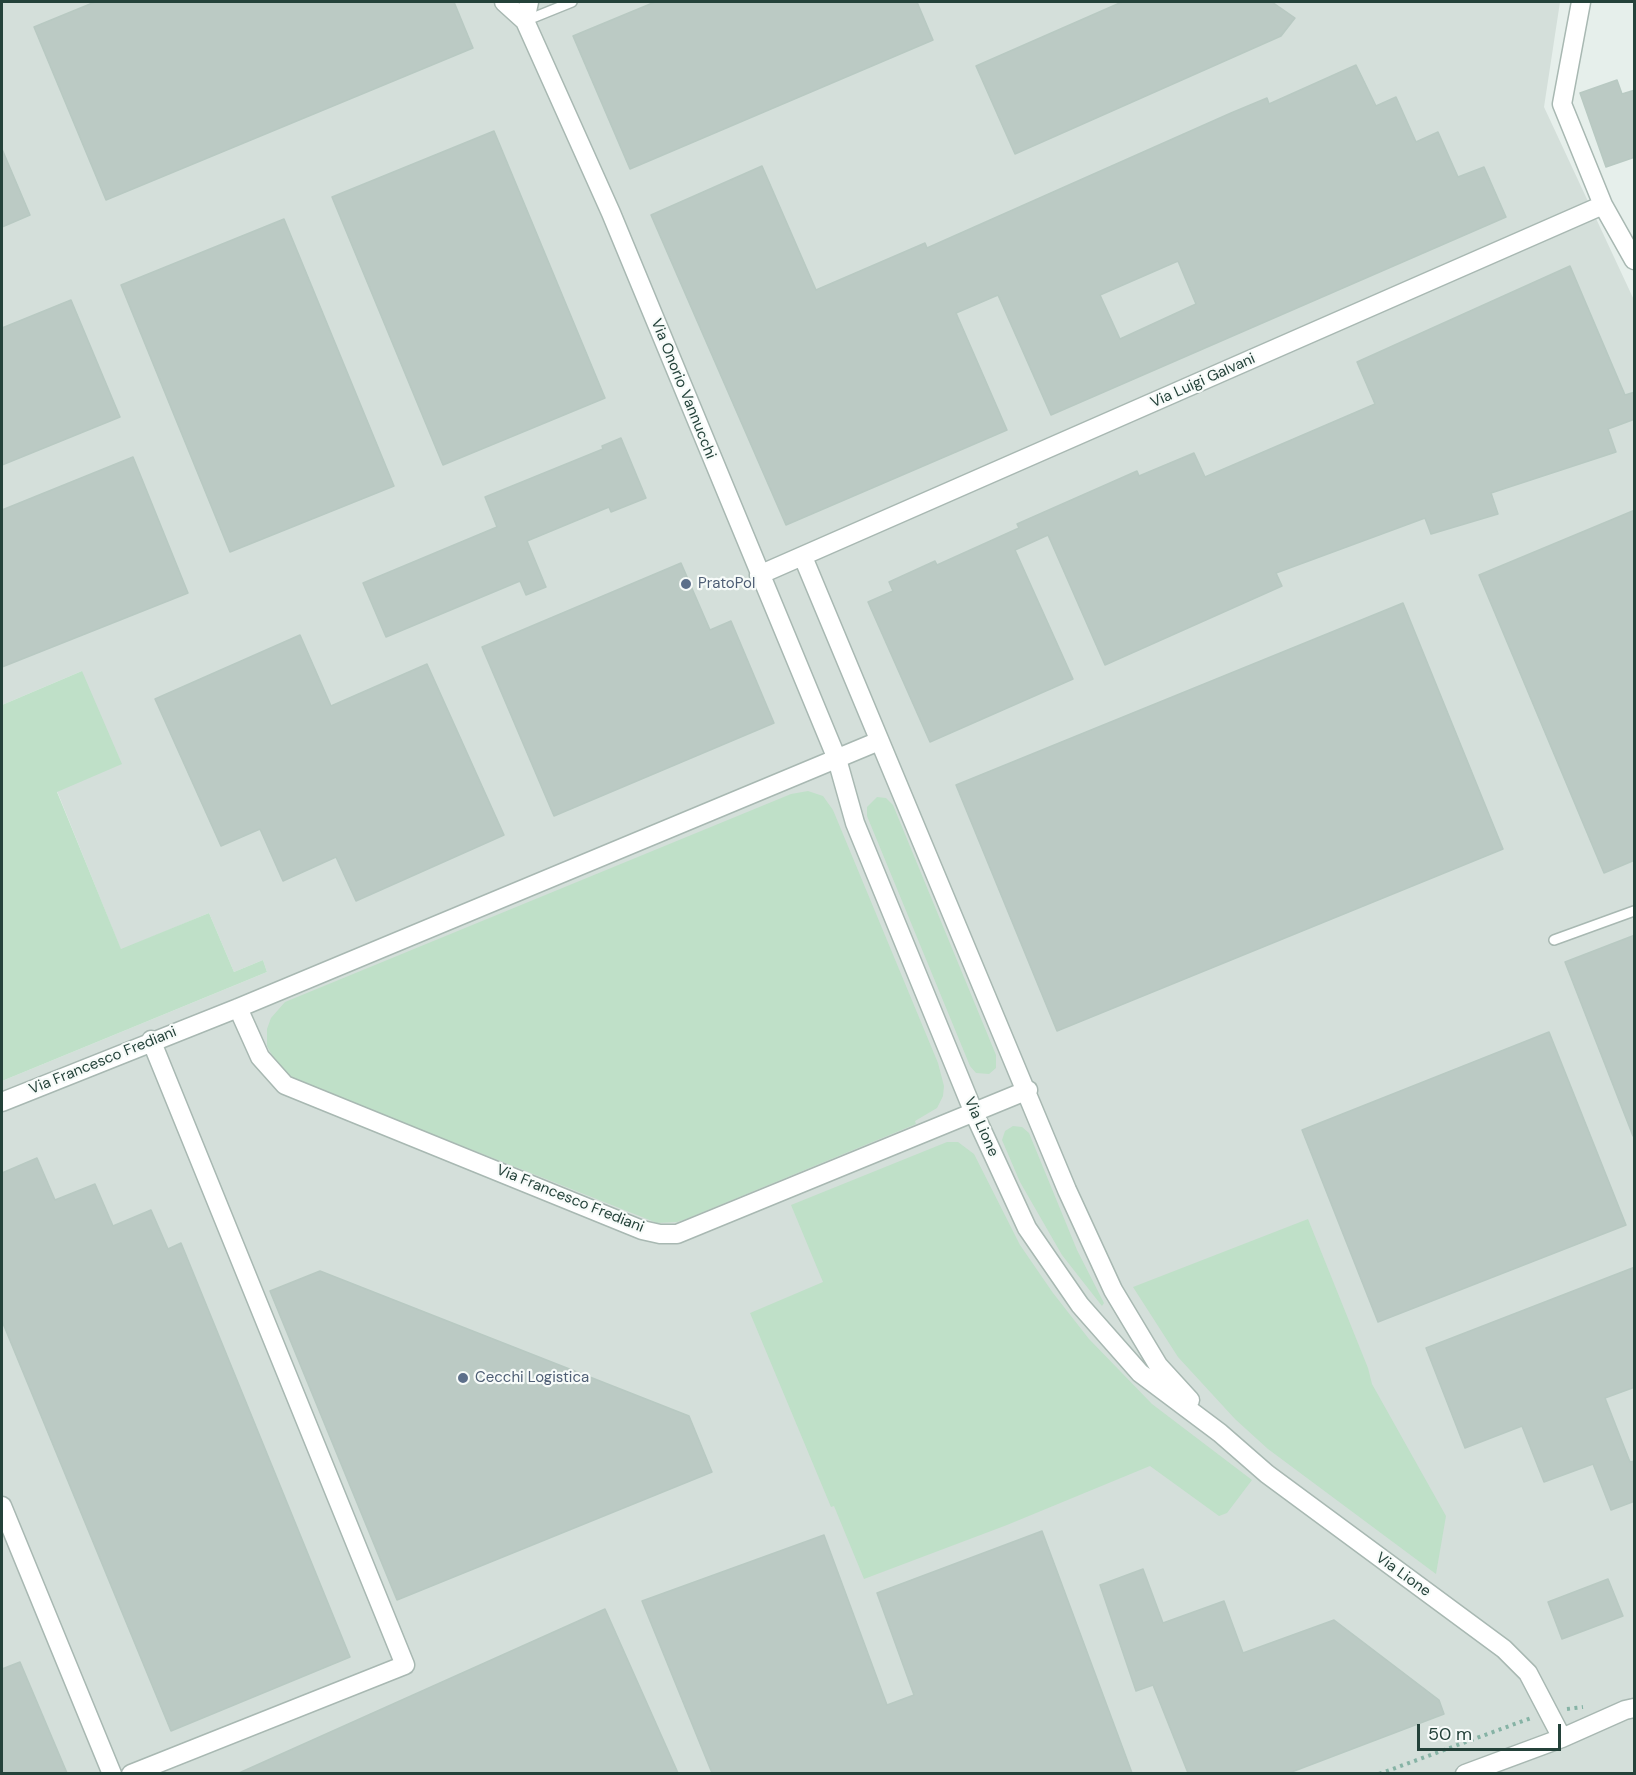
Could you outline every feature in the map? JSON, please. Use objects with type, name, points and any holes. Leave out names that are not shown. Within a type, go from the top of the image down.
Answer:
[{"type":"street","name":"Via Onorio Vannucchi","points":[[504,2],[525,21],[611,213],[837,759]]},
{"type":"street","points":[[525,21],[530,2]]},
{"type":"street","points":[[1581,2],[1562,104],[1602,205],[1635,260]]},
{"type":"street","name":"Via Luigi Galvani","points":[[759,575],[1602,205]]},
{"type":"street","points":[[803,557],[879,741]]},
{"type":"street","name":"Via Francesco Frediani","points":[[2,1102],[151,1040],[238,1008],[879,741]]},
{"type":"street","name":"Via Lione","points":[[879,741],[1028,1090],[1067,1190],[1113,1290],[1158,1365],[1220,1433]]},
{"type":"street","name":"Via Lione","points":[[837,759],[855,823],[974,1113],[1027,1228],[1080,1305],[1140,1373],[1220,1433],[1267,1474],[1504,1649],[1528,1673],[1562,1738]]},
{"type":"street","name":"Via Francesco Frediani","points":[[238,1008],[260,1057],[275,1077],[285,1085],[642,1230],[660,1234],[677,1234],[1028,1090]]},
{"type":"street","points":[[131,1773],[405,1665],[151,1040]]},
{"type":"street","points":[[3,1514],[112,1773]]},
{"type":"street","points":[[1465,1773],[1631,1711]]},
{"type":"lane","points":[[525,21],[572,2]]},
{"type":"lane","points":[[1554,940],[1635,911]]},
{"type":"path","points":[[1379,1773],[1548,1712],[1594,1704]]},
{"type":"shaded area","points":[[2,2],[1560,2],[1544,107],[1634,300],[1634,1773],[2,1773],[2,1081],[267,972],[263,960],[234,972],[209,913],[121,950],[57,791],[82,671],[2,705]]},
{"type":"green space","points":[[82,671],[122,764],[57,792],[121,949],[209,913],[234,972],[263,960],[267,972],[2,1081],[2,705]]},
{"type":"green space","points":[[808,791],[823,796],[833,810],[938,1063],[944,1086],[943,1096],[937,1108],[915,1121],[916,1124],[686,1219],[657,1223],[296,1080],[278,1066],[267,1046],[267,1029],[271,1018],[285,1002],[791,794]]},
{"type":"green space","points":[[877,797],[886,798],[893,805],[996,1055],[996,1068],[989,1074],[976,1073],[970,1066],[867,816],[867,807]]},
{"type":"green space","points":[[1013,1126],[1022,1127],[1029,1133],[1077,1250],[1104,1303],[1102,1306],[1062,1255],[1020,1182],[1002,1140],[1005,1131]]},
{"type":"green space","points":[[947,1142],[958,1142],[974,1154],[1020,1245],[1053,1293],[1089,1339],[1152,1404],[1252,1480],[1227,1513],[1219,1516],[1150,1466],[1007,1525],[864,1579],[834,1506],[831,1507],[750,1313],[823,1282],[791,1205]]},
{"type":"green space","points":[[1308,1219],[1368,1368],[1372,1384],[1446,1516],[1436,1574],[1268,1449],[1235,1419],[1178,1357],[1133,1287]]},
{"type":"building","points":[[95,2],[454,2],[473,48],[106,200],[34,27]]},
{"type":"building","points":[[655,2],[917,2],[933,40],[630,169],[573,36]]},
{"type":"building","points":[[1122,2],[1272,2],[1295,18],[1281,36],[1015,154],[976,66]]},
{"type":"building","points":[[1356,65],[1376,106],[1396,97],[1416,142],[1438,132],[1458,177],[1484,167],[1506,217],[1051,415],[998,295],[956,313],[1007,430],[786,525],[651,215],[762,166],[816,290],[925,243],[927,248],[1267,98],[1269,104]],"holes":[[[1178,261],[1196,304],[1120,339],[1100,295]]]},
{"type":"building","points":[[1617,80],[1622,94],[1635,90],[1635,157],[1606,167],[1580,93]]},
{"type":"building","points":[[494,131],[605,398],[443,465],[332,197]]},
{"type":"building","points":[[2,149],[30,215],[2,227]]},
{"type":"building","points":[[284,219],[394,486],[230,552],[121,285]]},
{"type":"building","points":[[1570,266],[1625,395],[1635,392],[1635,419],[1608,429],[1616,452],[1491,493],[1498,514],[1431,534],[1425,518],[1276,573],[1282,586],[1105,665],[1048,535],[1015,550],[1073,679],[930,742],[868,602],[893,591],[889,582],[935,561],[937,565],[1019,528],[1017,524],[1137,471],[1139,476],[1194,453],[1205,477],[1375,404],[1357,362]]},
{"type":"building","points":[[71,300],[120,417],[2,465],[2,328]]},
{"type":"building","points":[[621,438],[646,498],[611,512],[609,507],[527,541],[546,587],[526,595],[520,581],[386,637],[363,583],[497,527],[485,497],[603,449],[602,446]]},
{"type":"building","points":[[133,457],[188,593],[2,667],[2,510]]},
{"type":"building","points":[[1635,510],[1635,860],[1604,873],[1479,575]]},
{"type":"building","points":[[681,563],[710,630],[731,621],[774,723],[554,816],[482,647]]},
{"type":"building","points":[[1403,603],[1503,849],[1057,1031],[956,785]]},
{"type":"building","points":[[300,635],[331,706],[427,664],[504,835],[356,901],[336,857],[283,881],[260,829],[221,846],[155,699]]},
{"type":"building","points":[[1635,935],[1635,1136],[1633,1136],[1565,962]]},
{"type":"building","points":[[1549,1032],[1626,1225],[1378,1322],[1302,1130]]},
{"type":"building","points":[[37,1158],[55,1200],[95,1184],[113,1226],[151,1210],[168,1249],[181,1243],[350,1657],[171,1731],[2,1321],[2,1173]]},
{"type":"building","points":[[1635,1267],[1635,1387],[1605,1398],[1630,1462],[1635,1461],[1635,1501],[1611,1510],[1593,1464],[1544,1482],[1522,1426],[1465,1448],[1426,1348]]},
{"type":"building","points":[[320,1271],[689,1416],[712,1472],[397,1600],[270,1291]]},
{"type":"building","points":[[1042,1531],[1132,1773],[712,1773],[642,1601],[824,1535],[887,1705],[914,1695],[877,1593]]},
{"type":"building","points":[[1143,1569],[1163,1623],[1224,1601],[1243,1653],[1334,1620],[1439,1700],[1444,1714],[1289,1773],[1188,1773],[1153,1685],[1136,1691],[1100,1585]]},
{"type":"building","points":[[1608,1579],[1623,1616],[1562,1639],[1548,1602]]},
{"type":"building","points":[[605,1609],[678,1773],[239,1773]]},
{"type":"building","points":[[20,1662],[67,1773],[2,1773],[2,1669]]},
{"type":"place","name":"PratoPol","points":[[686,584]]},
{"type":"place","name":"Cecchi Logistica","points":[[463,1378]]}]
